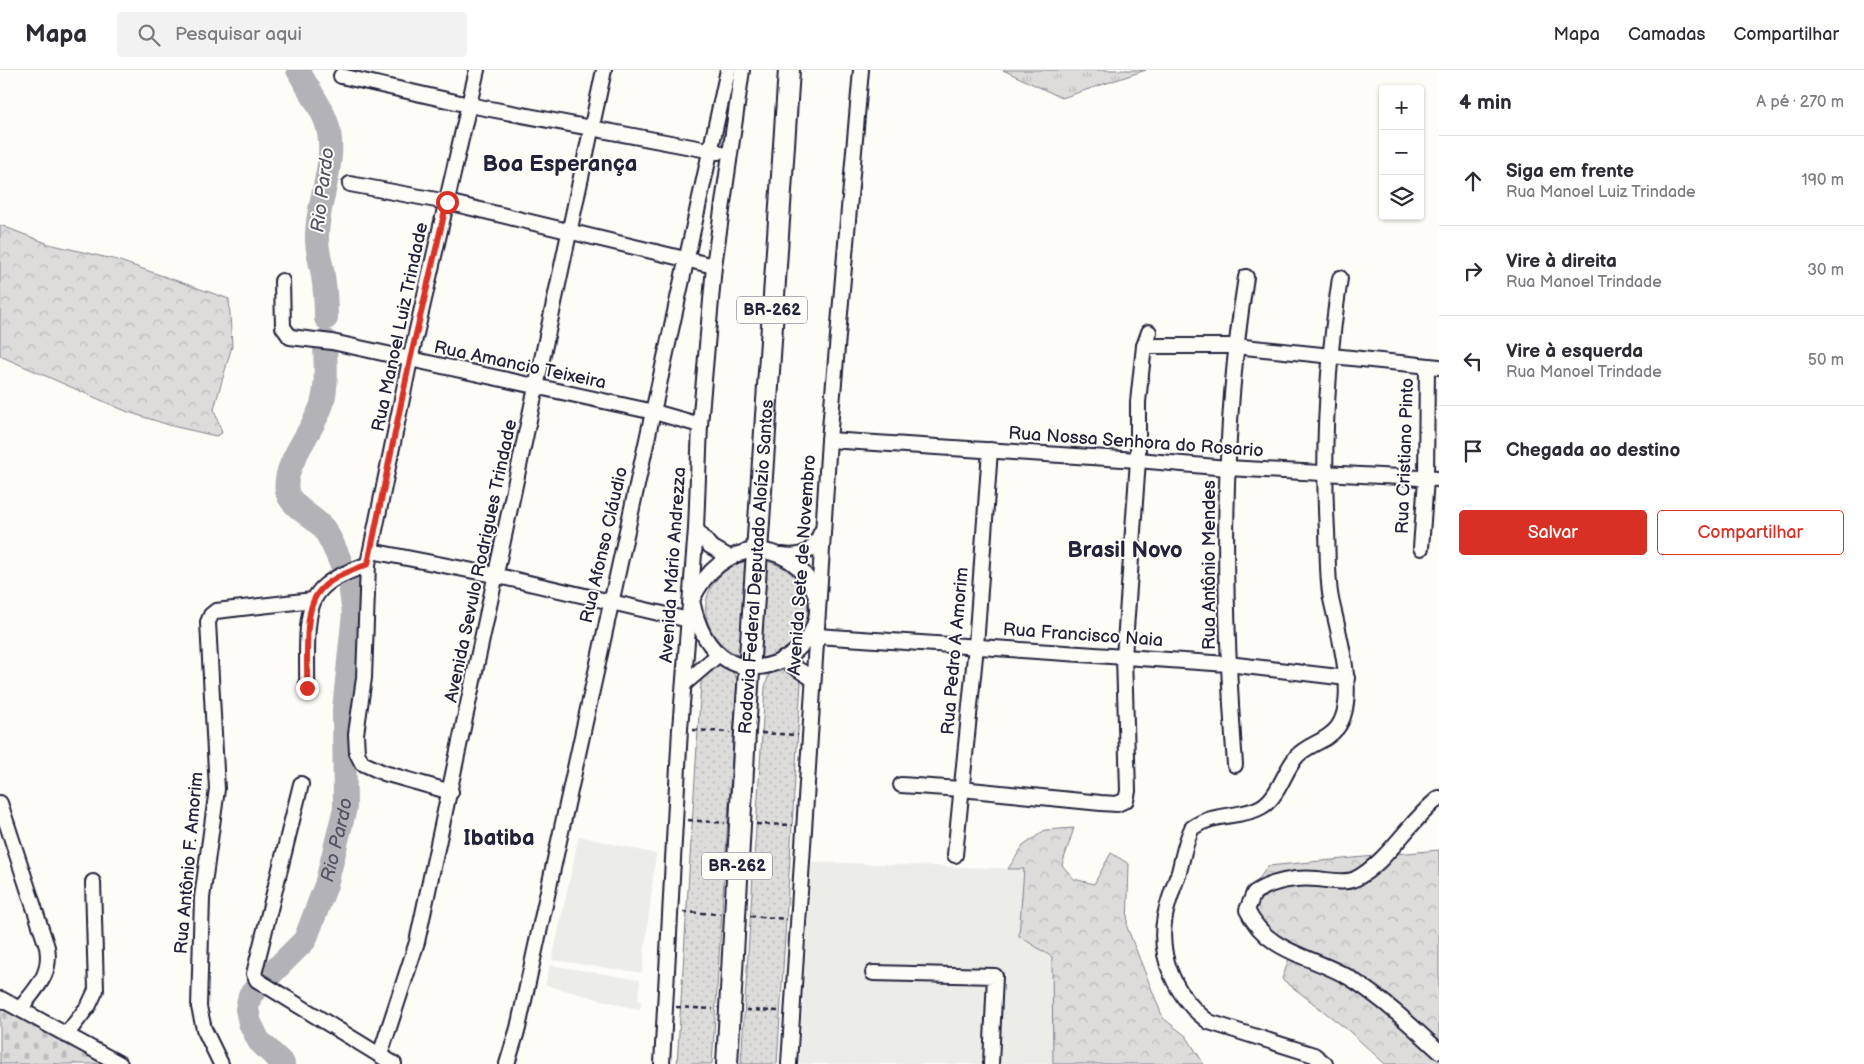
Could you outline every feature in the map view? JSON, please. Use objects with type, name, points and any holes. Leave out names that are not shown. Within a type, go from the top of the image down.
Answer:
[{"type":"highway","name":"Rodovia Federal Deputado Aloízio Santos","points":[[727,1064],[757,550],[789,70]]},
{"type":"street","name":"Rua Manoel Luiz Trindade","points":[[451,792],[384,773],[362,763],[356,753],[356,734],[365,652],[362,563],[477,70]]},
{"type":"street","name":"Avenida Sevulo Rodrigues Trindade","points":[[380,1056],[417,942],[451,792],[494,574],[537,388],[604,70]]},
{"type":"street","name":"Rua Afonso Cláudio","points":[[507,1064],[518,1028],[728,70]]},
{"type":"street","name":"Avenida Mário Andrezza","points":[[662,1064],[670,893],[684,684],[692,600],[700,425],[714,266],[742,70]]},
{"type":"street","name":"Avenida Sete de Novembro","points":[[789,1064],[829,440],[861,70]]},
{"type":"street","points":[[341,76],[469,105],[729,154]]},
{"type":"street","points":[[350,184],[447,202],[714,266]]},
{"type":"street","name":"Rua Antônio Mendes","points":[[1236,765],[1228,664],[1227,468],[1235,346],[1246,277]]},
{"type":"street","points":[[1324,1064],[1314,1055],[1209,1022],[1196,1013],[1180,995],[1166,959],[1163,941],[1165,916],[1192,828],[1201,822],[1258,809],[1270,801],[1298,755],[1328,738],[1338,727],[1344,715],[1347,678],[1331,597],[1324,473],[1329,354],[1340,278]]},
{"type":"street","name":"Rua Amancio Teixeira","points":[[282,281],[285,333],[290,337],[327,341],[654,412],[700,425]]},
{"type":"street","points":[[901,785],[1117,804],[1126,800],[1128,791],[1124,657],[1138,460],[1138,402],[1144,346],[1149,332]]},
{"type":"street","points":[[1144,346],[1235,346],[1329,354],[1433,367]]},
{"type":"street","name":"Rua Cristiano Pinto","points":[[1420,548],[1433,479],[1433,367]]},
{"type":"street","name":"Rua Nossa Senhora do Rosario","points":[[829,440],[1138,460],[1227,468],[1433,479]]},
{"type":"street","name":"Rua Pedro A Amorim","points":[[954,855],[976,646],[990,450]]},
{"type":"street","points":[[778,554],[792,561],[803,572],[811,584],[818,614],[809,636],[801,645],[782,659],[761,667],[750,668],[728,660],[719,654],[700,630],[692,600],[706,575],[729,557],[742,551],[757,550],[791,556],[803,555],[812,550],[818,542],[824,522]]},
{"type":"street","points":[[696,529],[710,546],[729,557]]},
{"type":"street","points":[[307,688],[309,621],[313,600],[327,584],[362,563],[494,574],[689,620]]},
{"type":"street","name":"Rua Antônio F. Amorim","points":[[221,1064],[204,1029],[199,1007],[202,898],[206,856],[218,789],[208,622],[210,615],[216,611],[313,600]]},
{"type":"street","name":"Rua Francisco Naia","points":[[817,636],[1228,664],[1347,678]]},
{"type":"street","points":[[684,684],[719,654]]},
{"type":"street","points":[[782,659],[813,679]]},
{"type":"street","points":[[301,784],[266,928],[255,962],[254,974],[257,980],[394,1064]]},
{"type":"street","points":[[1439,798],[1378,860],[1355,879],[1331,881],[1292,879],[1274,884],[1254,893],[1247,910],[1252,920],[1274,943],[1352,980],[1439,1051]]},
{"type":"street","points":[[0,803],[50,961],[45,975],[20,1009]]},
{"type":"street","points":[[66,1035],[89,1005],[96,990],[93,882]]},
{"type":"street","points":[[872,973],[995,976],[991,1064]]},
{"type":"street","points":[[0,998],[120,1064]]},
{"type":"shaded area","points":[[579,836],[656,854],[642,973],[552,960]]},
{"type":"shaded area","points":[[812,862],[1024,869],[1019,936],[1052,956],[1053,1064],[799,1064]]},
{"type":"shaded area","points":[[550,965],[640,980],[638,1000],[641,1001],[640,1010],[545,985]]},
{"type":"green space","points":[[1003,70],[1146,70],[1062,98]]},
{"type":"green space","points":[[0,225],[49,244],[117,260],[229,299],[232,346],[214,409],[222,433],[216,436],[172,426],[128,412],[0,356]]},
{"type":"green space","points":[[749,560],[742,657],[725,647],[714,635],[707,620],[706,606],[709,591],[718,578],[731,567]]},
{"type":"green space","points":[[767,561],[786,570],[799,582],[806,596],[808,612],[804,627],[795,641],[780,651],[761,658]]},
{"type":"green space","points":[[717,664],[730,668],[737,679],[712,1064],[677,1064],[701,683],[702,676]]},
{"type":"green space","points":[[781,668],[793,672],[801,683],[777,1064],[741,1064],[765,687],[769,674]]},
{"type":"green space","points":[[1074,828],[1062,865],[1074,879],[1094,884],[1111,853],[1129,864],[1127,927],[1163,1018],[1186,1036],[1204,1064],[1053,1064],[1052,957],[1019,936],[1024,869],[1008,869],[1023,846],[1045,830]]},
{"type":"green space","points":[[1439,850],[1439,1064],[1385,1064],[1349,1031],[1282,979],[1290,956],[1263,931],[1242,903],[1268,866]]},
{"type":"green space","points":[[3,1004],[112,1064],[0,1064],[0,1010]]},
{"type":"waterway","name":"Rio Pardo","points":[[298,70],[321,111],[327,124],[330,138],[329,165],[317,234],[326,302],[326,318]]},
{"type":"waterway","name":"Rio Pardo","points":[[325,340],[326,380],[322,404],[289,470],[287,491],[293,502],[324,529],[341,563]]},
{"type":"waterway","name":"Rio Pardo","points":[[283,1064],[259,1041],[250,1023],[247,1009],[250,995],[305,940],[326,885],[345,808],[344,710],[354,613],[349,578]]},
{"type":"district","name":"Boa Esperança","points":[[560,164]]},
{"type":"district","name":"Brasil Novo","points":[[1125,550]]},
{"type":"district","name":"Ibatiba","points":[[499,838]]},
{"type":"route","points":[[307,688],[309,621],[313,600],[327,584],[368,564],[410,360],[447,202]]}]
